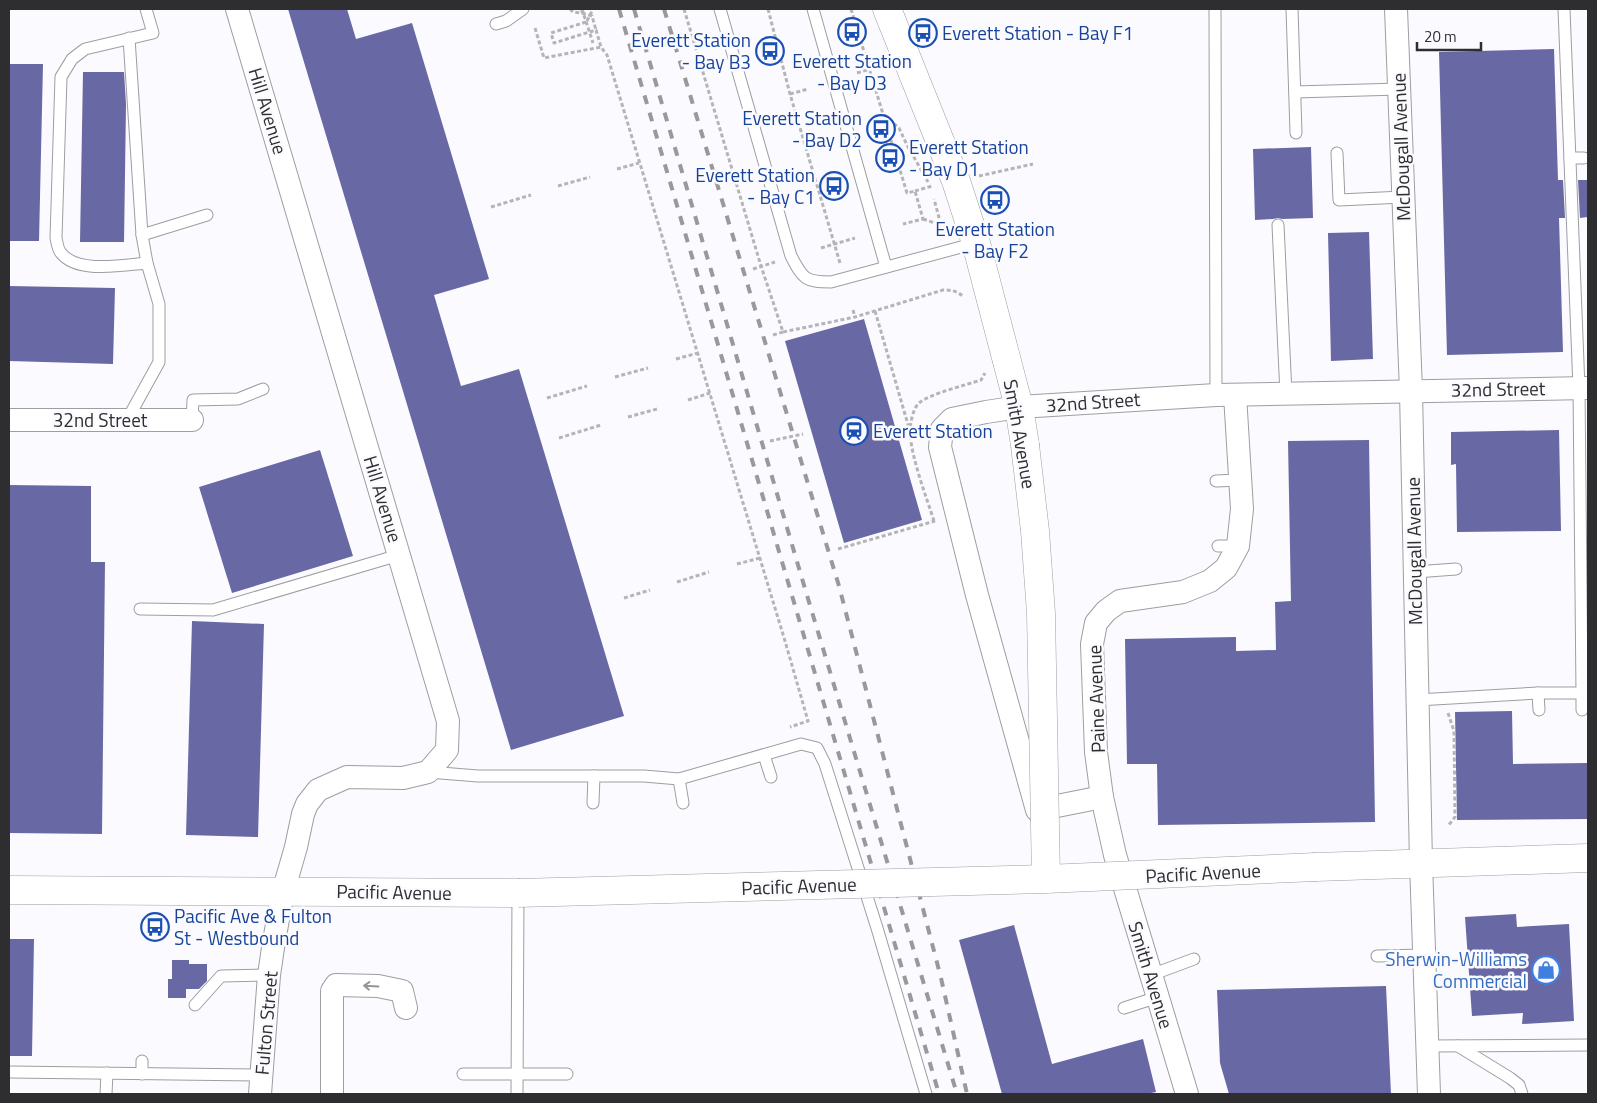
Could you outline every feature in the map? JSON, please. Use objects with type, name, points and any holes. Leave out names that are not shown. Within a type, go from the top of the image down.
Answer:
[{"type":"street","name":"Hill Avenue","points":[[237,9],[448,721],[446,750],[428,772]]},
{"type":"street","name":"Smith Avenue","points":[[887,9],[956,181],[976,243],[1019,408],[1036,531],[1041,613],[1046,879]]},
{"type":"street","name":"McDougall Avenue","points":[[1396,9],[1411,391],[1414,572],[1426,700],[1420,863],[1429,1094]]},
{"type":"street","name":"32nd Street","points":[[1102,796],[1037,810],[980,605],[940,447],[942,429],[952,419],[1019,408],[1225,395],[1584,388]]},
{"type":"street","name":"Paine Avenue","points":[[1115,855],[1102,796],[1096,752],[1092,644],[1096,623],[1106,611],[1120,602],[1183,592],[1210,581],[1226,568],[1228,546],[1242,509],[1240,480],[1225,395]]},
{"type":"street","name":"32nd Street","points":[[9,420],[192,420]]},
{"type":"street","points":[[283,892],[303,814],[307,804],[318,790],[347,777],[403,778],[428,772]]},
{"type":"street","name":"Smith Avenue","points":[[1115,855],[1187,1094]]},
{"type":"street","name":"Pacific Avenue","points":[[9,890],[518,893],[1046,879],[1316,867],[1588,858]]},
{"type":"street","name":"Fulton Street","points":[[260,1085],[270,975],[283,892]]},
{"type":"street","points":[[332,1094],[332,990],[336,985],[378,986],[402,991],[406,1008]]},
{"type":"lane","points":[[146,9],[153,33],[85,49],[72,60],[61,77],[56,238],[59,252],[77,264],[98,266],[147,264]]},
{"type":"lane","points":[[496,24],[506,21],[522,9]]},
{"type":"lane","points":[[720,9],[791,256],[801,274],[813,282],[831,282],[976,243]]},
{"type":"lane","points":[[814,9],[886,267]]},
{"type":"lane","points":[[1215,9],[1225,395]]},
{"type":"lane","points":[[1292,9],[1296,133]]},
{"type":"lane","points":[[1564,9],[1573,231],[1583,340],[1582,710]]},
{"type":"lane","points":[[127,420],[159,362],[159,304],[147,264],[142,235],[129,38]]},
{"type":"lane","points":[[1295,92],[1399,89]]},
{"type":"lane","points":[[1337,153],[1339,200],[1403,197]]},
{"type":"lane","points":[[1570,158],[1584,158]]},
{"type":"lane","points":[[142,235],[207,215]]},
{"type":"lane","points":[[1278,224],[1286,394]]},
{"type":"lane","points":[[1573,231],[1585,231]]},
{"type":"lane","points":[[192,420],[193,400],[238,398],[262,389]]},
{"type":"lane","points":[[1216,481],[1240,480]]},
{"type":"lane","points":[[140,609],[213,610],[399,555]]},
{"type":"lane","points":[[1414,572],[1456,569]]},
{"type":"lane","points":[[1426,700],[1538,693],[1582,693]]},
{"type":"lane","points":[[1538,693],[1539,710]]},
{"type":"lane","points":[[428,772],[478,776],[644,776],[678,779],[801,744],[817,748],[825,764],[877,928],[926,1094]]},
{"type":"lane","points":[[764,756],[771,777]]},
{"type":"lane","points":[[593,803],[594,776]]},
{"type":"lane","points":[[678,779],[683,803]]},
{"type":"lane","points":[[516,1094],[518,893]]},
{"type":"lane","points":[[1377,956],[1424,955]]},
{"type":"lane","points":[[1151,975],[1194,960]]},
{"type":"lane","points":[[195,1005],[221,976],[270,975]]},
{"type":"lane","points":[[1124,1008],[1158,997]]},
{"type":"lane","points":[[1427,1046],[1588,1045]]},
{"type":"lane","points":[[1458,1046],[1514,1081],[1519,1085],[1522,1094]]},
{"type":"lane","points":[[142,1061],[142,1074]]},
{"type":"lane","points":[[9,1072],[142,1074],[195,1070],[260,1085]]},
{"type":"lane","points":[[106,1094],[107,1073]]},
{"type":"lane","points":[[463,1074],[568,1074]]},
{"type":"path","points":[[570,9],[573,12],[582,10],[592,16],[601,47],[607,55],[808,721],[790,727]]},
{"type":"path","points":[[593,9],[586,22],[551,33],[554,43],[596,30]]},
{"type":"path","points":[[684,9],[761,266],[783,332]]},
{"type":"path","points":[[768,9],[790,94],[840,264]]},
{"type":"path","points":[[851,9],[907,193],[937,185]]},
{"type":"path","points":[[582,10],[593,43]]},
{"type":"path","points":[[535,28],[544,58],[601,47]]},
{"type":"path","points":[[857,73],[870,69]]},
{"type":"path","points":[[790,94],[808,89]]},
{"type":"path","points":[[884,115],[899,128],[931,187]]},
{"type":"path","points":[[617,169],[639,163]]},
{"type":"path","points":[[976,177],[1033,164]]},
{"type":"path","points":[[558,186],[590,177]]},
{"type":"path","points":[[915,191],[924,219]]},
{"type":"path","points":[[491,207],[532,195]]},
{"type":"path","points":[[903,224],[924,219],[941,224],[933,196]]},
{"type":"path","points":[[821,248],[855,238]]},
{"type":"path","points":[[753,269],[775,262]]},
{"type":"path","points":[[772,335],[855,317],[943,290],[959,292],[969,301]]},
{"type":"path","points":[[853,310],[855,317]]},
{"type":"path","points":[[874,311],[910,430],[913,448],[934,521]]},
{"type":"path","points":[[676,359],[698,353]]},
{"type":"path","points":[[615,377],[648,368]]},
{"type":"path","points":[[910,430],[913,416],[919,403],[980,380],[986,369]]},
{"type":"path","points":[[547,398],[587,386]]},
{"type":"path","points":[[688,400],[710,393]]},
{"type":"path","points":[[628,417],[657,408]]},
{"type":"path","points":[[559,438],[600,425]]},
{"type":"path","points":[[770,441],[803,434]]},
{"type":"path","points":[[838,549],[957,514]]},
{"type":"path","points":[[737,564],[760,558]]},
{"type":"path","points":[[677,582],[710,572]]},
{"type":"path","points":[[624,598],[650,590]]},
{"type":"path","points":[[1426,700],[1448,713],[1454,731],[1455,817],[1448,826]]},
{"type":"building","points":[[288,9],[347,9],[356,39],[412,23],[489,279],[434,295],[461,386],[519,369],[624,716],[511,750]]},
{"type":"building","points":[[1554,49],[1558,180],[1563,180],[1565,218],[1559,218],[1563,352],[1447,355],[1439,52]]},
{"type":"building","points":[[9,64],[43,64],[39,241],[9,241]]},
{"type":"building","points":[[83,72],[124,72],[126,104],[124,242],[80,242]]},
{"type":"building","points":[[1311,147],[1313,218],[1255,220],[1253,149]]},
{"type":"building","points":[[1578,180],[1588,180],[1588,217],[1580,218]]},
{"type":"building","points":[[1369,232],[1373,359],[1331,361],[1328,233]]},
{"type":"building","points":[[9,286],[115,288],[113,364],[9,361]]},
{"type":"building","name":"Everett Station","points":[[864,319],[922,520],[844,543],[785,341]]},
{"type":"building","points":[[1559,430],[1561,531],[1457,532],[1456,464],[1451,465],[1451,432]]},
{"type":"building","points":[[1369,440],[1375,822],[1158,825],[1157,764],[1127,764],[1125,639],[1236,637],[1236,651],[1276,650],[1275,602],[1291,601],[1288,441]]},
{"type":"building","points":[[320,450],[353,556],[232,593],[199,487]]},
{"type":"building","points":[[9,485],[91,486],[91,562],[105,562],[102,834],[9,833]]},
{"type":"building","points":[[192,621],[264,624],[258,837],[186,835]]},
{"type":"building","points":[[1512,711],[1513,764],[1588,763],[1588,819],[1457,820],[1455,712]]},
{"type":"building","points":[[1516,914],[1517,927],[1569,924],[1574,1021],[1522,1024],[1523,1013],[1472,1016],[1465,917]]},
{"type":"building","points":[[1014,925],[1052,1064],[1143,1039],[1156,1092],[1146,1094],[1002,1094],[959,940]]},
{"type":"building","points":[[9,939],[34,939],[32,1056],[9,1056]]},
{"type":"building","points":[[172,960],[189,960],[189,964],[207,964],[207,981],[199,989],[186,989],[186,998],[168,998],[168,979],[172,979]]},
{"type":"building","points":[[1386,986],[1391,1094],[1229,1094],[1220,1063],[1217,990]]},
{"type":"railway","points":[[619,9],[939,1094]]},
{"type":"railway","points":[[634,9],[957,1094]]},
{"type":"railway","points":[[664,9],[839,586],[941,978],[967,1094]]},
{"type":"place","name":"Everett Station - Bay D3","points":[[852,32]]},
{"type":"place","name":"Everett Station - Bay F1","points":[[923,33]]},
{"type":"place","name":"Everett Station - Bay B3","points":[[770,51]]},
{"type":"place","name":"Everett Station - Bay D2","points":[[881,129]]},
{"type":"place","name":"Everett Station - Bay D1","points":[[890,158]]},
{"type":"place","name":"Everett Station - Bay C1","points":[[834,186]]},
{"type":"place","name":"Everett Station - Bay F2","points":[[995,200]]},
{"type":"place","name":"Everett Station","points":[[854,431]]},
{"type":"place","name":"Pacific Ave & Fulton St - Westbound","points":[[155,927]]},
{"type":"place","name":"Sherwin-Williams Commercial","points":[[1546,970]]}]
